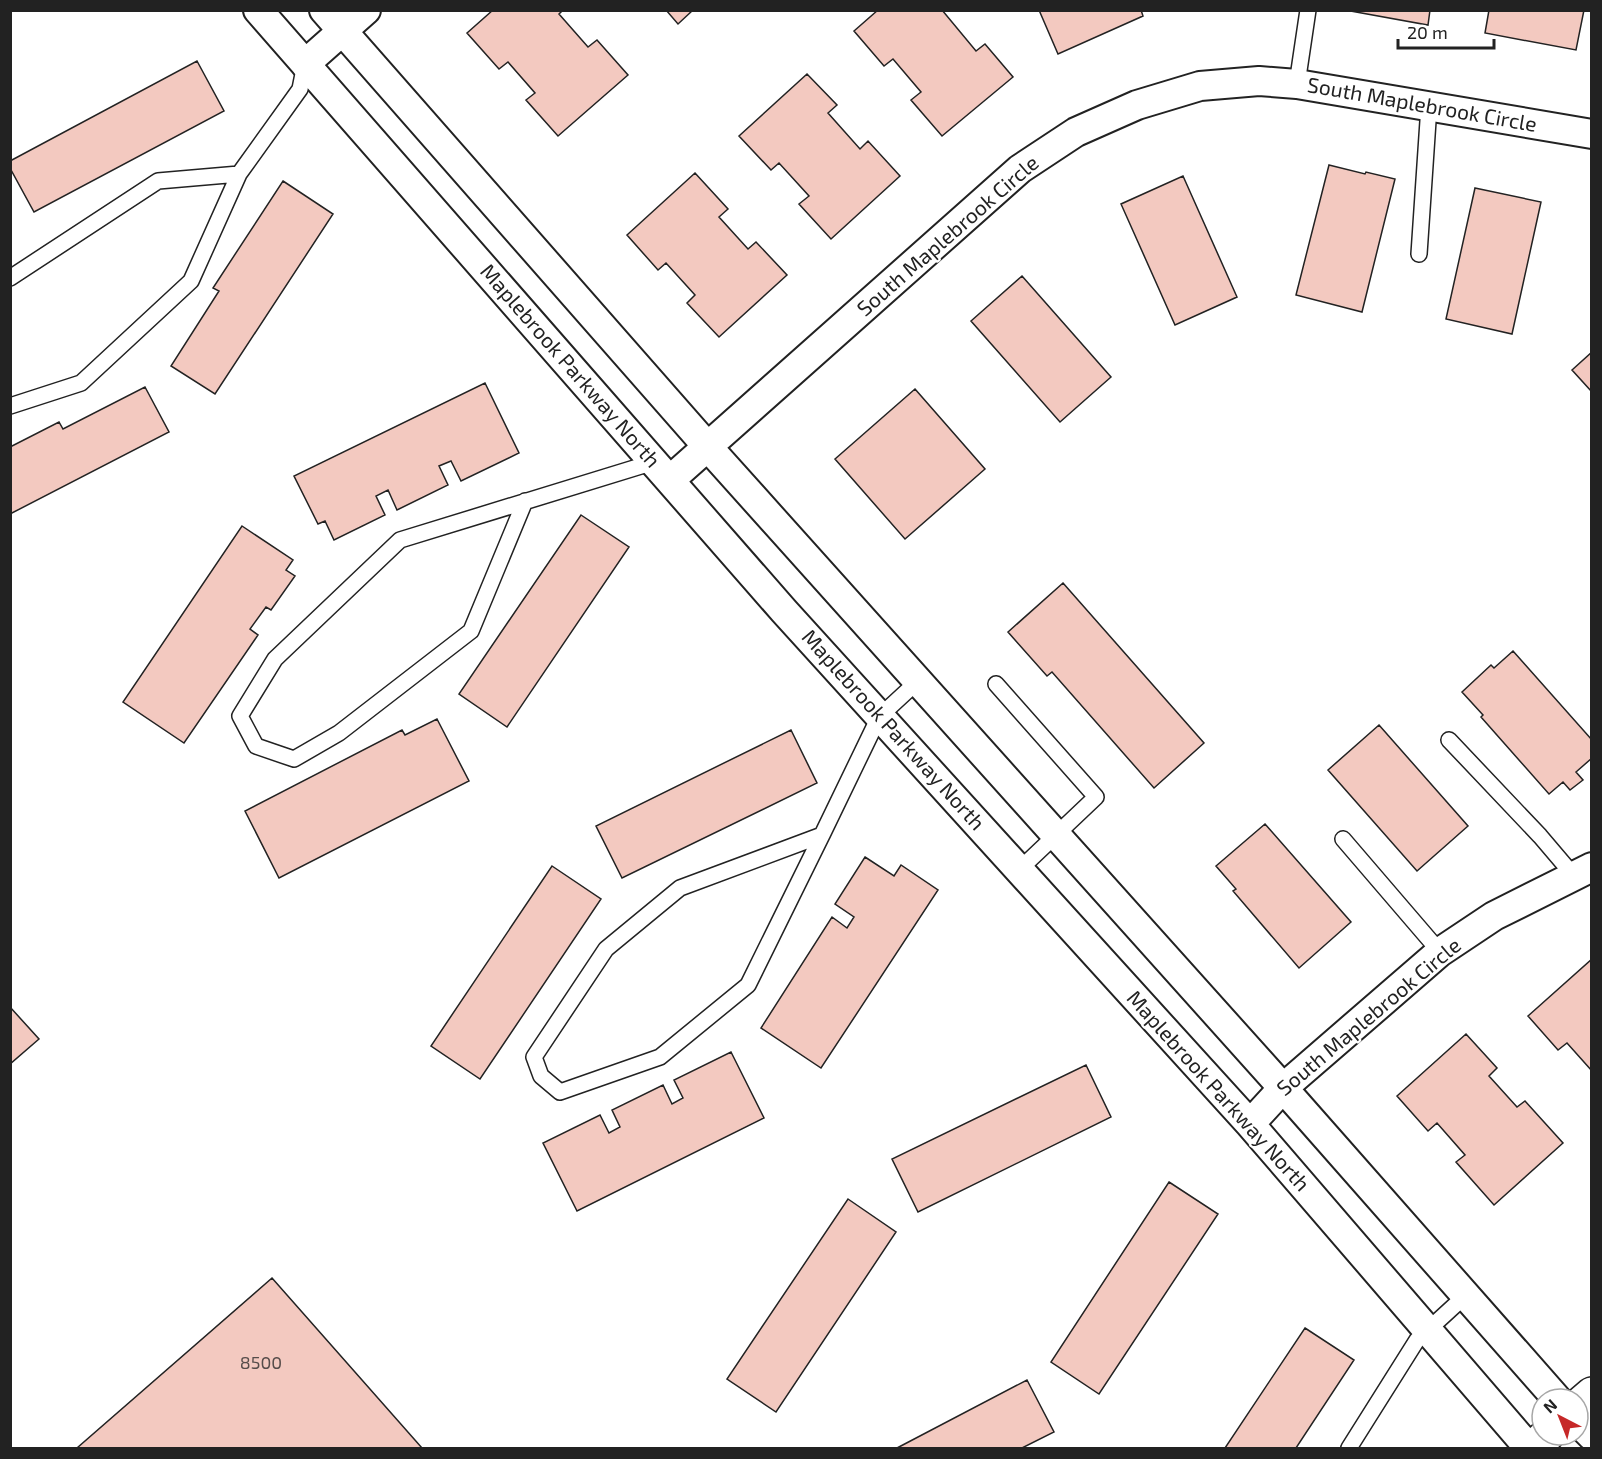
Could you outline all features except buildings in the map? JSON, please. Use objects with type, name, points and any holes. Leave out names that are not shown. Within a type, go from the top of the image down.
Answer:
[{"type":"street","name":"Maplebrook Parkway North","points":[[258,10],[879,717],[1020,869],[1250,1124],[1531,1449]]},
{"type":"street","points":[[324,10],[707,446],[1546,1387]]},
{"type":"street","points":[[305,64],[366,10]]},
{"type":"street","name":"South Maplebrook Circle","points":[[662,471],[707,446],[1020,169],[1076,132],[1137,105],[1200,86],[1259,81],[1298,84],[1592,134]]},
{"type":"street","name":"South Maplebrook Circle","points":[[1250,1124],[1282,1088],[1440,952],[1494,916],[1584,876]]},
{"type":"lane","points":[[1298,84],[1308,10]]},
{"type":"lane","points":[[10,406],[81,383],[191,281],[239,174],[300,89],[305,64]]},
{"type":"lane","points":[[1419,254],[1429,106]]},
{"type":"lane","points":[[10,278],[158,181],[239,174]]},
{"type":"lane","points":[[525,501],[471,631],[339,733],[294,759],[256,746],[240,716],[275,659],[400,540],[525,501],[662,471]]},
{"type":"lane","points":[[822,835],[680,888],[606,949],[534,1057],[541,1076],[560,1092],[660,1057],[748,985],[822,835],[879,717],[918,681]]},
{"type":"lane","points":[[996,684],[1096,797],[1020,869]]},
{"type":"lane","points":[[1449,740],[1540,836],[1584,876]]},
{"type":"lane","points":[[1343,839],[1440,952]]},
{"type":"lane","points":[[1349,1449],[1416,1340],[1465,1296]]}]
